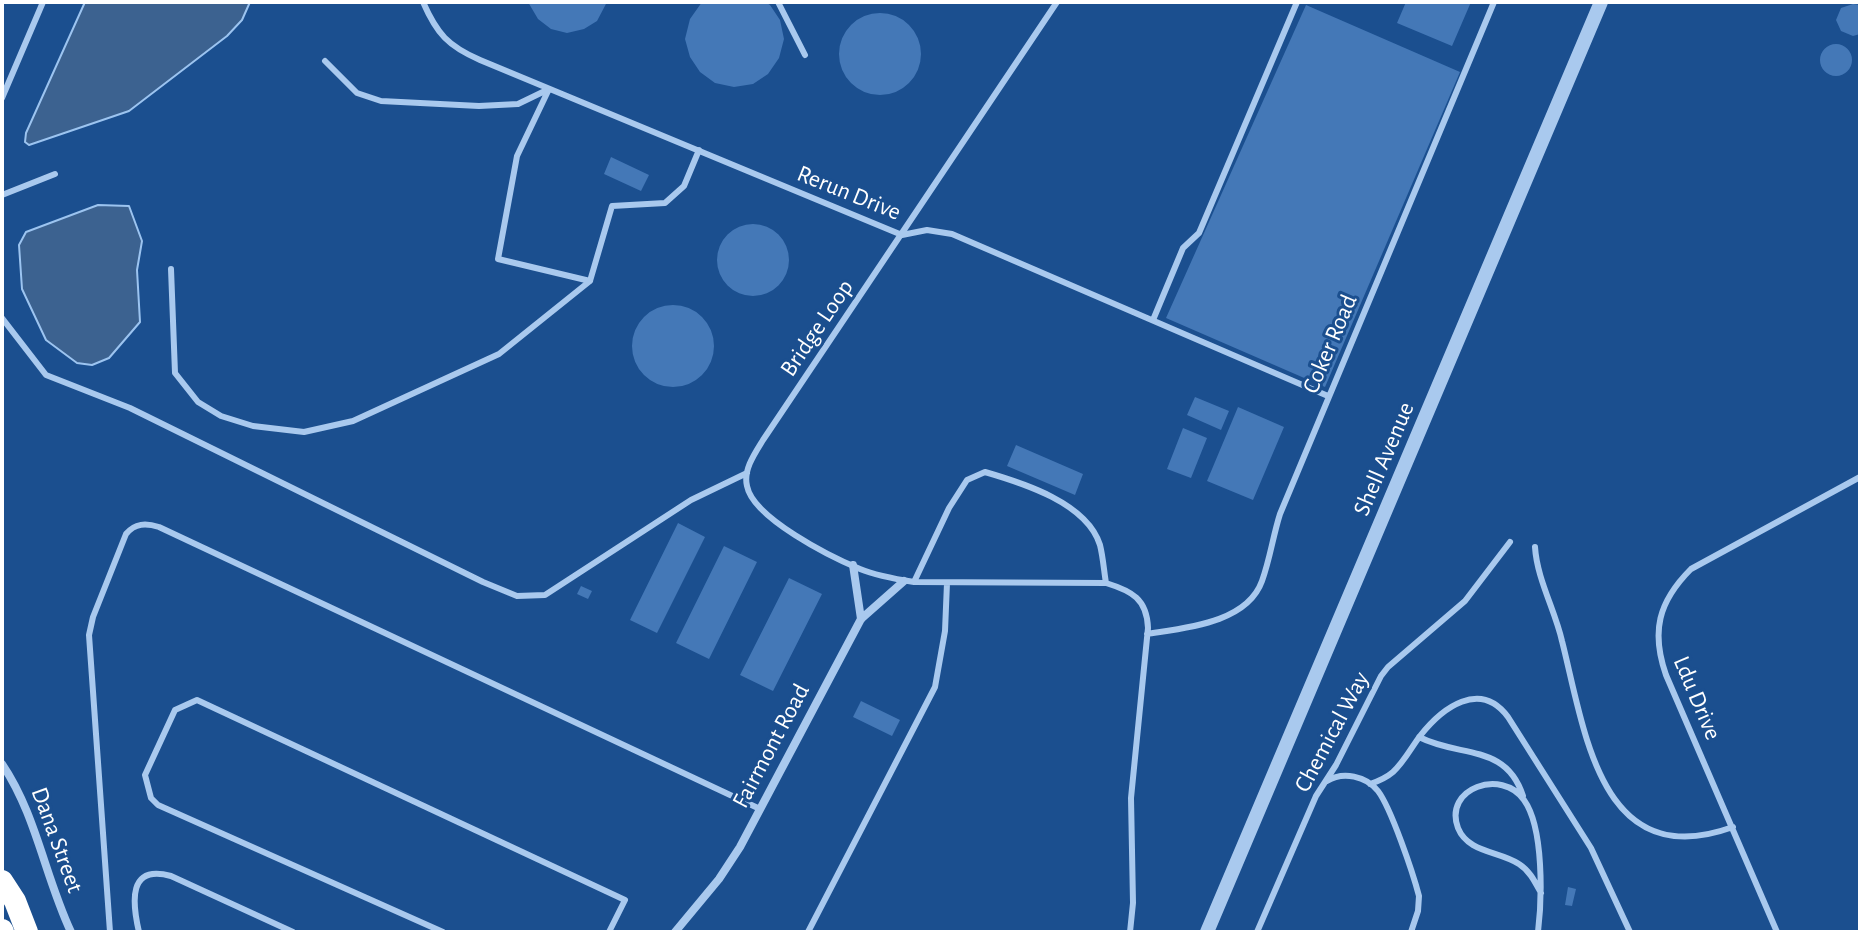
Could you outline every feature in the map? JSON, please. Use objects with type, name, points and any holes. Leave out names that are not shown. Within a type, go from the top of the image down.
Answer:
[{"type":"highway","points":[[2,881],[15,901],[27,932]]},
{"type":"street","name":"Shell Avenue","points":[[1207,932],[1601,2]]},
{"type":"street","points":[[853,565],[861,619]]},
{"type":"street","name":"Fairmont Road","points":[[675,932],[719,879],[740,847],[861,619],[909,582]]},
{"type":"street","name":"Dana Street","points":[[2,764],[14,782],[34,830],[50,882],[71,932]]},
{"type":"lane","points":[[2,98],[43,2]]},
{"type":"lane","name":"Rerun Drive","points":[[423,2],[433,25],[452,46],[549,89],[902,235],[927,230],[952,234],[1328,396]]},
{"type":"lane","points":[[778,2],[805,55]]},
{"type":"lane","name":"Bridge Loop","points":[[747,473],[763,440],[1057,2]]},
{"type":"lane","points":[[1153,320],[1183,248],[1199,233],[1297,2]]},
{"type":"lane","name":"Coker Road","points":[[1147,634],[1214,621],[1237,610],[1251,599],[1261,585],[1280,514],[1494,2]]},
{"type":"lane","points":[[325,61],[357,93],[381,101],[479,106],[518,104],[549,89]]},
{"type":"lane","points":[[549,89],[517,156],[498,259],[590,281]]},
{"type":"lane","points":[[171,269],[175,373],[198,402],[221,416],[253,426],[304,432],[353,421],[499,354],[590,281],[612,206],[665,203],[684,186],[699,150]]},
{"type":"lane","points":[[2,195],[55,174]]},
{"type":"lane","points":[[2,318],[46,375],[130,408],[379,532],[517,596],[545,595],[691,500],[747,473],[747,486],[753,500],[764,512],[853,565],[885,577],[909,582],[1106,583],[1127,589],[1145,606],[1147,634],[1131,798],[1133,903],[1130,932]]},
{"type":"lane","points":[[909,582],[967,480],[985,472],[1067,504],[1087,521],[1100,544],[1106,583]]},
{"type":"lane","name":"Ldu Drive","points":[[1777,932],[1666,675],[1657,636],[1660,617],[1672,591],[1691,569],[1860,477]]},
{"type":"lane","points":[[110,932],[89,635],[93,617],[126,534],[132,527],[141,524],[159,527],[760,809]]},
{"type":"lane","name":"Chemical Way","points":[[1257,932],[1324,783],[1388,667],[1465,601],[1510,542]]},
{"type":"lane","points":[[1535,547],[1536,562],[1555,616],[1576,706],[1595,767],[1619,807],[1644,826],[1678,837],[1715,833],[1733,827]]},
{"type":"lane","points":[[808,932],[935,687],[945,631],[947,583]]},
{"type":"lane","points":[[1370,784],[1393,772],[1419,737],[1442,714],[1471,699],[1491,700],[1500,706],[1591,848],[1630,932]]},
{"type":"lane","points":[[443,932],[158,805],[151,798],[145,775],[175,710],[197,700],[625,900],[609,932]]},
{"type":"lane","points":[[1419,737],[1446,748],[1480,753],[1503,763],[1518,781],[1532,815],[1540,863],[1538,932]]},
{"type":"lane","points":[[1324,783],[1346,775],[1370,784],[1384,802],[1419,896],[1411,932]]},
{"type":"lane","points":[[1524,799],[1502,784],[1476,786],[1460,802],[1456,824],[1470,843],[1516,862],[1527,870],[1541,893]]},
{"type":"lane","points":[[139,932],[136,886],[141,877],[150,872],[171,876],[293,932]]},
{"type":"water","points":[[85,2],[250,2],[242,20],[227,36],[129,111],[29,145],[25,142],[26,133]]},
{"type":"water","points":[[98,205],[129,206],[142,241],[137,270],[140,322],[109,358],[92,365],[77,363],[46,340],[22,289],[19,245],[26,232]]},
{"type":"building","points":[[528,2],[607,2],[597,21],[584,29],[567,33],[551,29],[538,19]]},
{"type":"building","points":[[702,2],[765,2],[770,5],[780,20],[784,39],[779,58],[768,74],[753,84],[734,87],[715,83],[700,72],[690,57],[685,39],[690,19]]},
{"type":"building","points":[[1406,2],[1471,2],[1452,46],[1397,23]]},
{"type":"building","points":[[1306,5],[1460,72],[1325,387],[1166,318]]},
{"type":"building","points":[[1860,5],[1860,34],[1853,36],[1841,31],[1836,20],[1841,8]]},
{"type":"building","points":[[872,13],[888,13],[903,20],[914,31],[921,54],[918,70],[909,83],[888,95],[872,95],[857,88],[846,77],[839,62],[839,46],[846,31],[857,20]]},
{"type":"building","points":[[1836,44],[1847,49],[1852,60],[1847,71],[1836,76],[1825,71],[1820,60],[1825,49]]},
{"type":"building","points":[[611,157],[649,175],[641,191],[604,174]]},
{"type":"building","points":[[753,224],[779,234],[789,260],[779,286],[753,296],[727,286],[717,260],[727,234]]},
{"type":"building","points":[[665,305],[681,305],[696,312],[707,323],[714,346],[711,362],[702,375],[681,387],[665,387],[650,380],[639,369],[632,354],[632,338],[639,323],[650,312]]},
{"type":"building","points":[[1195,397],[1229,411],[1221,430],[1187,415]]},
{"type":"building","points":[[1238,407],[1284,427],[1253,500],[1207,481]]},
{"type":"building","points":[[1183,428],[1207,438],[1191,478],[1167,469]]},
{"type":"building","points":[[1016,445],[1083,474],[1075,495],[1007,466]]},
{"type":"building","points":[[678,523],[705,537],[657,633],[630,620]]},
{"type":"building","points":[[724,546],[757,562],[709,659],[676,643]]},
{"type":"building","points":[[789,578],[822,594],[773,691],[740,675]]},
{"type":"building","points":[[581,586],[592,591],[588,599],[577,594]]},
{"type":"building","points":[[861,701],[900,720],[892,736],[853,717]]},
{"type":"building","points":[[1568,887],[1576,889],[1572,906],[1565,905]]}]
